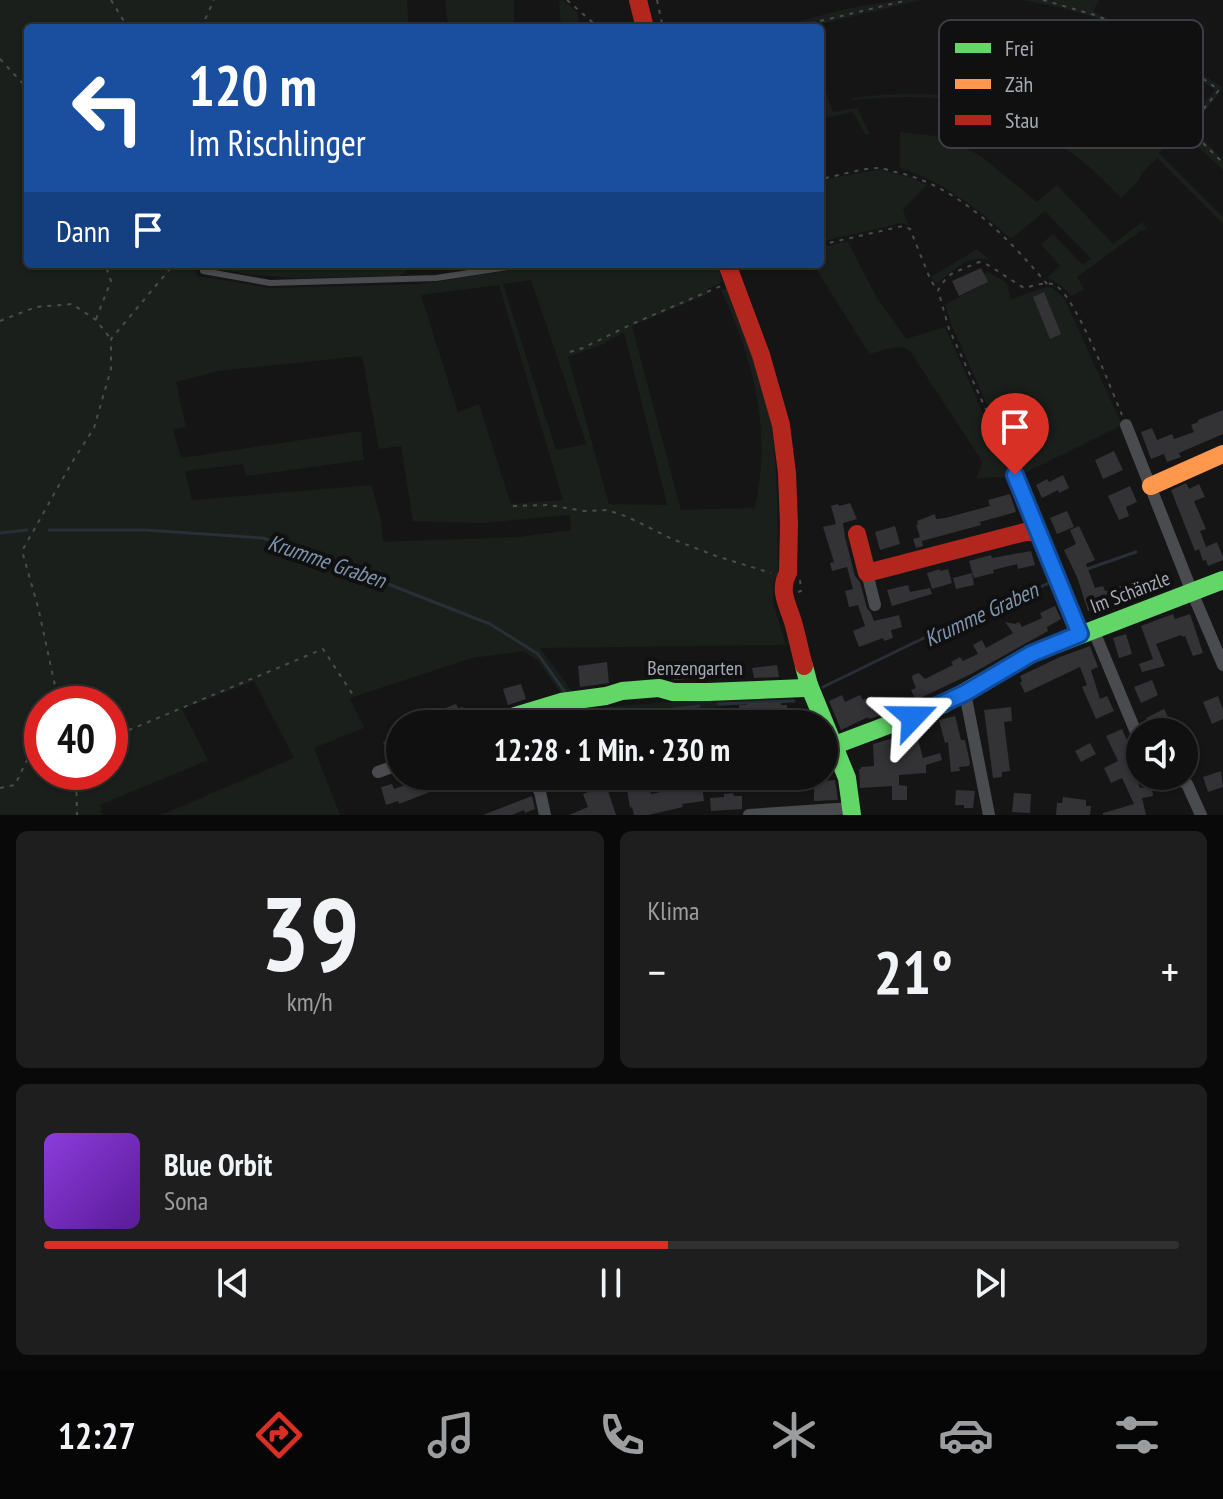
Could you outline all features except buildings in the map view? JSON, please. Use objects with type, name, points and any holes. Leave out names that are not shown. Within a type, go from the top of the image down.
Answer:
[{"type":"street","points":[[638,0],[644,24]]},
{"type":"street","points":[[728,268],[761,355],[781,425],[789,524],[779,573],[792,582],[795,594],[792,617],[809,685],[820,710]]},
{"type":"street","points":[[1126,425],[1223,665]]},
{"type":"street","points":[[1151,486],[1223,454]]},
{"type":"street","points":[[1015,475],[1038,532],[1128,718]]},
{"type":"street","points":[[867,573],[1025,532],[1038,532]]},
{"type":"street","points":[[857,534],[875,605]]},
{"type":"street","name":"Im Schänzle","points":[[838,744],[913,717],[965,693],[1031,654],[1223,580]]},
{"type":"street","name":"Benzengarten","points":[[541,710],[561,702],[622,691],[659,688],[673,692],[708,692],[805,688],[809,685]]},
{"type":"street","points":[[965,693],[989,815]]},
{"type":"street","points":[[749,815],[852,812],[847,778],[838,753]]},
{"type":"street","points":[[378,772],[386,769]]},
{"type":"street","points":[[529,815],[544,812],[539,790]]},
{"type":"street","points":[[1190,790],[1201,815]]},
{"type":"lane","points":[[203,271],[270,283],[436,278],[501,268]]},
{"type":"path","points":[[111,0],[126,24]]},
{"type":"path","points":[[203,24],[214,0]]},
{"type":"path","points":[[567,0],[594,24]]},
{"type":"path","points":[[657,0],[662,24]]},
{"type":"path","points":[[808,24],[908,0]]},
{"type":"path","points":[[1043,0],[1106,20]]},
{"type":"path","points":[[0,59],[24,85]]},
{"type":"path","points":[[1203,79],[1219,90],[1203,110]]},
{"type":"path","points":[[1203,143],[1223,163]]},
{"type":"path","points":[[825,178],[878,168],[928,182],[976,212],[1000,232],[1047,284]]},
{"type":"path","points":[[824,244],[903,226],[910,229],[931,281],[938,290],[949,329],[1015,475]]},
{"type":"path","points":[[938,290],[947,277],[979,262],[1024,288],[1054,285],[1068,297],[1126,425]]},
{"type":"path","points":[[96,320],[111,281],[106,268]]},
{"type":"path","points":[[111,339],[170,268]]},
{"type":"path","points":[[190,268],[203,271]]},
{"type":"path","points":[[570,352],[709,290]]},
{"type":"path","points":[[0,321],[36,307],[72,304],[96,320],[111,339],[111,369],[94,428],[22,551],[55,686]]},
{"type":"path","points":[[513,506],[549,505],[584,511],[607,510],[702,551],[747,567],[779,573]]},
{"type":"path","points":[[128,730],[323,649],[355,698]]},
{"type":"path","points":[[0,788],[15,785],[24,766]]},
{"type":"path","points":[[76,790],[77,815]]},
{"type":"shaded area","points":[[0,0],[407,0],[409,24],[24,24],[24,268],[196,268],[197,276],[271,288],[419,284],[525,268],[718,268],[722,281],[708,289],[710,293],[632,326],[681,510],[755,508],[762,451],[757,396],[743,343],[721,290],[729,288],[759,370],[772,430],[778,579],[774,580],[773,603],[786,645],[540,648],[574,694],[563,696],[538,661],[524,651],[472,658],[350,698],[364,728],[314,748],[340,815],[161,815],[294,758],[254,681],[182,709],[208,760],[100,805],[102,815],[0,815]],"holes":[[[531,280],[586,444],[556,450],[503,284]],[[499,285],[563,500],[511,504],[479,404],[458,412],[421,295]],[[624,332],[667,505],[609,504],[568,357],[601,345]],[[362,356],[379,449],[401,446],[413,521],[481,523],[570,515],[571,530],[519,537],[383,542],[381,520],[371,485],[192,500],[185,471],[243,464],[246,476],[364,460],[361,431],[181,458],[173,429],[186,427],[176,382],[219,371]]]},
{"type":"shaded area","points":[[445,0],[514,0],[514,24],[448,24]]},
{"type":"shaded area","points":[[559,0],[563,0],[577,12],[579,24],[561,24]]},
{"type":"shaded area","points":[[898,0],[922,0],[821,24],[790,24],[845,9]]},
{"type":"shaded area","points":[[1022,0],[1099,0],[1093,11],[1111,20],[1100,20]]},
{"type":"shaded area","points":[[1203,74],[1223,88],[1203,114],[1203,104],[1215,90],[1203,82]]},
{"type":"shaded area","points":[[824,86],[833,112],[857,108],[870,134],[865,134],[853,112],[824,118]]},
{"type":"shaded area","points":[[882,95],[939,95],[939,98],[852,98]]},
{"type":"shaded area","points":[[900,132],[939,136],[939,148],[965,148],[981,156],[1037,202],[1057,185],[1113,244],[1142,222],[1147,230],[1142,230],[1077,277],[1084,289],[1072,296],[1047,278],[1060,266],[1041,244],[1053,234],[1082,264],[1091,259],[1045,211],[1011,239],[959,197],[900,168]]},
{"type":"shaded area","points":[[1203,139],[1223,159],[1223,170],[1199,148],[1203,148]]},
{"type":"shaded area","points":[[1066,148],[1164,148],[1159,153],[1223,217],[1223,224],[1157,158],[1121,198]]},
{"type":"shaded area","points":[[883,169],[927,185],[903,209],[908,225],[901,223],[824,241],[824,179]]},
{"type":"shaded area","points":[[847,241],[876,296],[906,339],[945,327],[1011,477],[976,478],[982,464],[980,458],[910,351],[895,347],[871,354],[868,352],[816,268],[824,268],[824,247]]},
{"type":"shaded area","points":[[977,249],[990,260],[967,261],[937,283],[931,277]]},
{"type":"shaded area","points":[[212,268],[410,268],[400,276],[294,278]]},
{"type":"shaded area","points":[[988,272],[1007,283],[1011,299],[1047,287],[1064,298],[1122,425],[1019,476],[945,304],[987,283],[984,275]]},
{"type":"shaded area","points":[[793,698],[794,701],[701,710],[574,710],[671,702]]},
{"type":"waterway","name":"Krumme Graben","points":[[0,533],[27,530]]},
{"type":"waterway","name":"Krumme Graben","points":[[49,530],[145,530],[263,538],[362,570],[388,584],[490,624],[538,654],[567,695]]},
{"type":"waterway","name":"Krumme Graben","points":[[1087,569],[1136,552]]},
{"type":"waterway","name":"Krumme Graben","points":[[823,687],[965,618],[989,611],[1051,582]]},
{"type":"waterway","name":"Krumme Graben","points":[[718,704],[794,701]]},
{"type":"waterway","name":"Krumme Graben","points":[[674,709],[699,706]]},
{"type":"traffic: fast","points":[[838,744],[944,704],[1031,654],[1223,580]]},
{"type":"traffic: fast","points":[[804,666],[847,778],[852,815]]},
{"type":"traffic: fast","points":[[535,710],[622,691],[659,688],[673,692],[708,692],[805,688],[809,685]]},
{"type":"traffic: slow","points":[[1151,486],[1223,454]]},
{"type":"traffic: jam","points":[[638,0],[644,24]]},
{"type":"traffic: jam","points":[[728,268],[761,355],[781,425],[789,524],[788,573],[784,592],[804,666]]},
{"type":"traffic: jam","points":[[857,534],[867,573],[1025,532],[1038,532],[1080,634]]},
{"type":"route","points":[[913,717],[965,693],[1031,654],[1080,634],[1015,475]]}]
